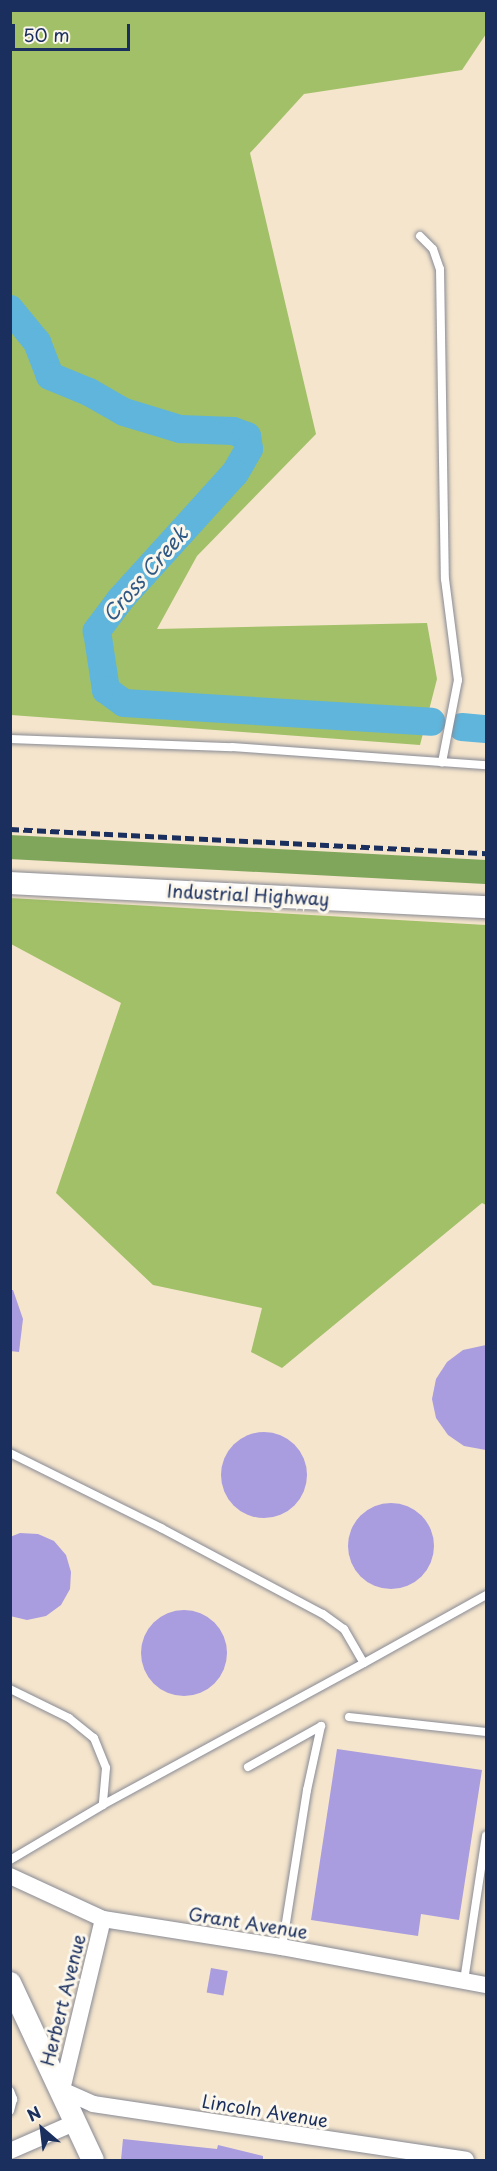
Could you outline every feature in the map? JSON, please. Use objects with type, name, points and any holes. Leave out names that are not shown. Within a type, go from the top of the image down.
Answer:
[{"type":"main road","name":"Industrial Highway","points":[[10,883],[486,907]]},
{"type":"main road","points":[[10,1983],[93,2160]]},
{"type":"street","name":"Grant Avenue","points":[[10,1876],[103,1919],[282,1947],[486,1985]]},
{"type":"street","name":"Herbert Avenue","points":[[62,2091],[103,1919]]},
{"type":"street","name":"Lincoln Avenue","points":[[62,2091],[93,2104],[466,2160]]},
{"type":"street","points":[[10,2151],[76,2122]]},
{"type":"lane","points":[[420,236],[433,249],[440,269],[445,579],[458,680],[442,762]]},
{"type":"lane","points":[[10,739],[232,747],[486,765]]},
{"type":"lane","points":[[10,1453],[161,1528],[322,1614],[344,1629],[364,1663]]},
{"type":"lane","points":[[10,1860],[103,1805],[486,1594]]},
{"type":"lane","points":[[10,1689],[69,1718],[94,1738],[106,1768],[103,1805]]},
{"type":"lane","points":[[349,1718],[486,1732]]},
{"type":"lane","points":[[248,1767],[321,1726],[307,1790],[282,1947]]},
{"type":"lane","points":[[464,1981],[486,1836]]},
{"type":"lane","points":[[10,2091],[13,2099],[10,2111]]},
{"type":"green space","points":[[10,11],[486,11],[486,34],[462,70],[304,94],[250,153],[316,434],[197,556],[157,629],[427,623],[437,679],[420,745],[11,715]]},
{"type":"green space","points":[[10,835],[486,860],[485,884],[10,859]]},
{"type":"green space","points":[[10,898],[486,925],[486,1205],[482,1203],[282,1368],[251,1352],[262,1308],[153,1285],[56,1193],[121,1003],[11,944]]},
{"type":"building","points":[[10,1290],[13,1290],[23,1319],[19,1352],[10,1351]]},
{"type":"building","points":[[486,1345],[486,1450],[464,1446],[448,1435],[436,1418],[432,1399],[436,1379],[447,1362],[463,1350]]},
{"type":"building","points":[[264,1432],[281,1435],[295,1444],[304,1458],[307,1475],[304,1492],[295,1506],[281,1515],[264,1518],[247,1515],[233,1506],[224,1492],[221,1475],[224,1458],[233,1444],[247,1435]]},
{"type":"building","points":[[391,1503],[408,1506],[422,1515],[431,1529],[434,1546],[431,1563],[422,1577],[408,1586],[391,1589],[374,1586],[360,1577],[351,1563],[348,1546],[351,1529],[360,1515],[374,1506]]},
{"type":"building","points":[[20,1533],[38,1534],[54,1541],[66,1555],[71,1572],[70,1589],[61,1605],[46,1616],[27,1620],[10,1616],[10,1537]]},
{"type":"building","points":[[184,1610],[201,1613],[215,1622],[224,1636],[227,1653],[224,1670],[215,1684],[201,1693],[184,1696],[167,1693],[153,1684],[144,1670],[141,1653],[144,1636],[153,1622],[167,1613]]},
{"type":"building","points":[[337,1749],[482,1770],[459,1920],[421,1914],[418,1936],[311,1920]]},
{"type":"building","points":[[211,1968],[228,1971],[223,1996],[207,1993]]},
{"type":"building","points":[[123,2139],[217,2149],[218,2145],[263,2156],[263,2160],[121,2160]]},
{"type":"waterway","name":"Cross Creek","points":[[10,309],[37,342],[50,376],[89,392],[124,412],[180,429],[233,431],[247,436],[249,449],[235,473],[120,600],[97,631],[106,690],[124,703],[431,722]]},
{"type":"waterway","name":"Cross Creek","points":[[462,727],[486,729]]},
{"type":"railway","points":[[10,829],[486,853]]}]
